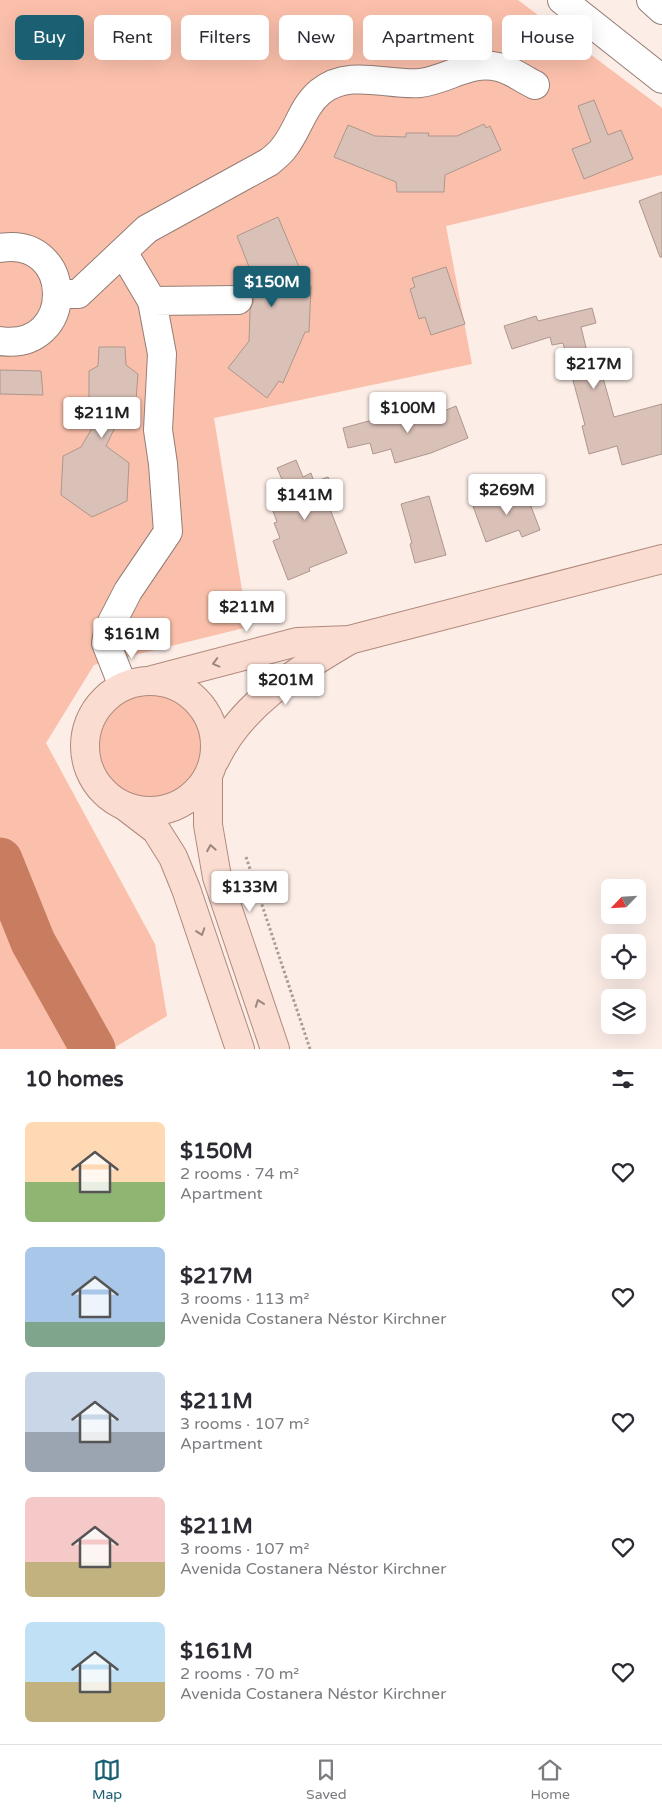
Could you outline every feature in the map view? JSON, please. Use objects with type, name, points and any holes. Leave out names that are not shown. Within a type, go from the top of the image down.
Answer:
[{"type":"main road","points":[[240,1049],[186,889],[173,857],[156,830],[110,797],[91,774],[85,745],[86,730],[100,704],[110,693],[137,681],[152,680],[297,642],[349,640],[662,560]]},
{"type":"main road","points":[[123,805],[136,810],[150,811],[171,808],[190,798],[200,789],[230,734],[253,707],[296,672],[349,640]]},
{"type":"main road","points":[[152,680],[178,686],[199,702],[207,713],[214,732],[216,752],[210,771],[208,825],[217,877],[275,1049]]},
{"type":"street","points":[[562,0],[662,79]]},
{"type":"street","points":[[651,0],[662,10]]},
{"type":"street","points":[[58,294],[78,294],[147,229],[270,162],[284,149],[308,106],[321,91],[346,80],[372,78],[394,82],[421,83],[478,65],[499,67],[535,86]]},
{"type":"street","points":[[0,248],[10,246],[25,248],[38,255],[49,266],[56,279],[58,294],[56,309],[49,322],[39,333],[26,340],[0,341]]},
{"type":"street","points":[[123,252],[152,301],[162,354],[158,430],[164,464],[168,532],[128,591],[109,628],[106,643],[123,686]]},
{"type":"street","points":[[152,301],[238,300]]},
{"type":"path","points":[[246,857],[310,1049]]},
{"type":"shaded area","points":[[0,0],[518,0],[538,15],[502,15],[502,60],[592,60],[592,56],[662,108],[662,175],[446,226],[472,364],[214,418],[248,627],[94,665],[46,743],[155,944],[167,1016],[112,1049],[0,1049]]},
{"type":"shaded area","points":[[149,690],[160,691],[170,695],[188,707],[200,725],[204,735],[204,757],[200,767],[188,785],[170,797],[160,801],[149,802],[138,801],[128,797],[110,785],[98,767],[94,757],[93,746],[94,735],[98,725],[110,707],[128,695],[138,691]]},
{"type":"building","points":[[594,100],[608,135],[621,130],[633,159],[584,179],[572,149],[591,142],[578,106]]},
{"type":"building","points":[[484,124],[486,128],[490,126],[501,150],[445,175],[444,192],[397,192],[396,182],[334,157],[348,125],[375,136],[406,137],[406,133],[429,133],[428,136],[457,136]]},
{"type":"building","points":[[662,192],[662,257],[660,257],[639,201]]},
{"type":"building","points":[[278,217],[307,286],[311,286],[309,332],[305,332],[283,383],[279,381],[267,398],[228,368],[249,341],[250,310],[254,300],[251,291],[251,272],[237,236]]},
{"type":"building","points":[[446,267],[465,324],[431,335],[425,317],[419,319],[410,289],[415,287],[412,278]]},
{"type":"building","points":[[592,308],[596,323],[581,327],[588,356],[596,353],[614,417],[662,404],[662,454],[622,465],[617,446],[589,454],[582,426],[585,425],[563,343],[552,345],[550,337],[512,349],[504,326],[536,316],[538,321]]},
{"type":"building","points":[[99,347],[125,347],[126,365],[138,374],[136,400],[124,409],[106,446],[129,463],[127,501],[92,517],[61,495],[63,456],[81,447],[94,425],[89,422],[96,406],[89,399],[89,371],[98,366]]},
{"type":"building","points":[[0,370],[41,371],[43,395],[0,394]]},
{"type":"building","points":[[456,406],[468,438],[431,453],[395,463],[391,449],[373,454],[370,443],[348,448],[343,428],[406,411],[410,425]]},
{"type":"building","points":[[296,460],[303,477],[311,473],[314,482],[328,477],[339,505],[330,509],[347,553],[309,568],[310,571],[288,580],[273,541],[280,538],[274,523],[277,522],[268,497],[276,494],[274,488],[284,484],[277,468]]},
{"type":"building","points":[[524,488],[540,530],[522,537],[519,530],[486,542],[473,506]]},
{"type":"building","points":[[429,496],[446,555],[415,563],[410,544],[412,543],[401,504]]},
{"type":"waterway","points":[[0,860],[33,942],[93,1049]]}]
